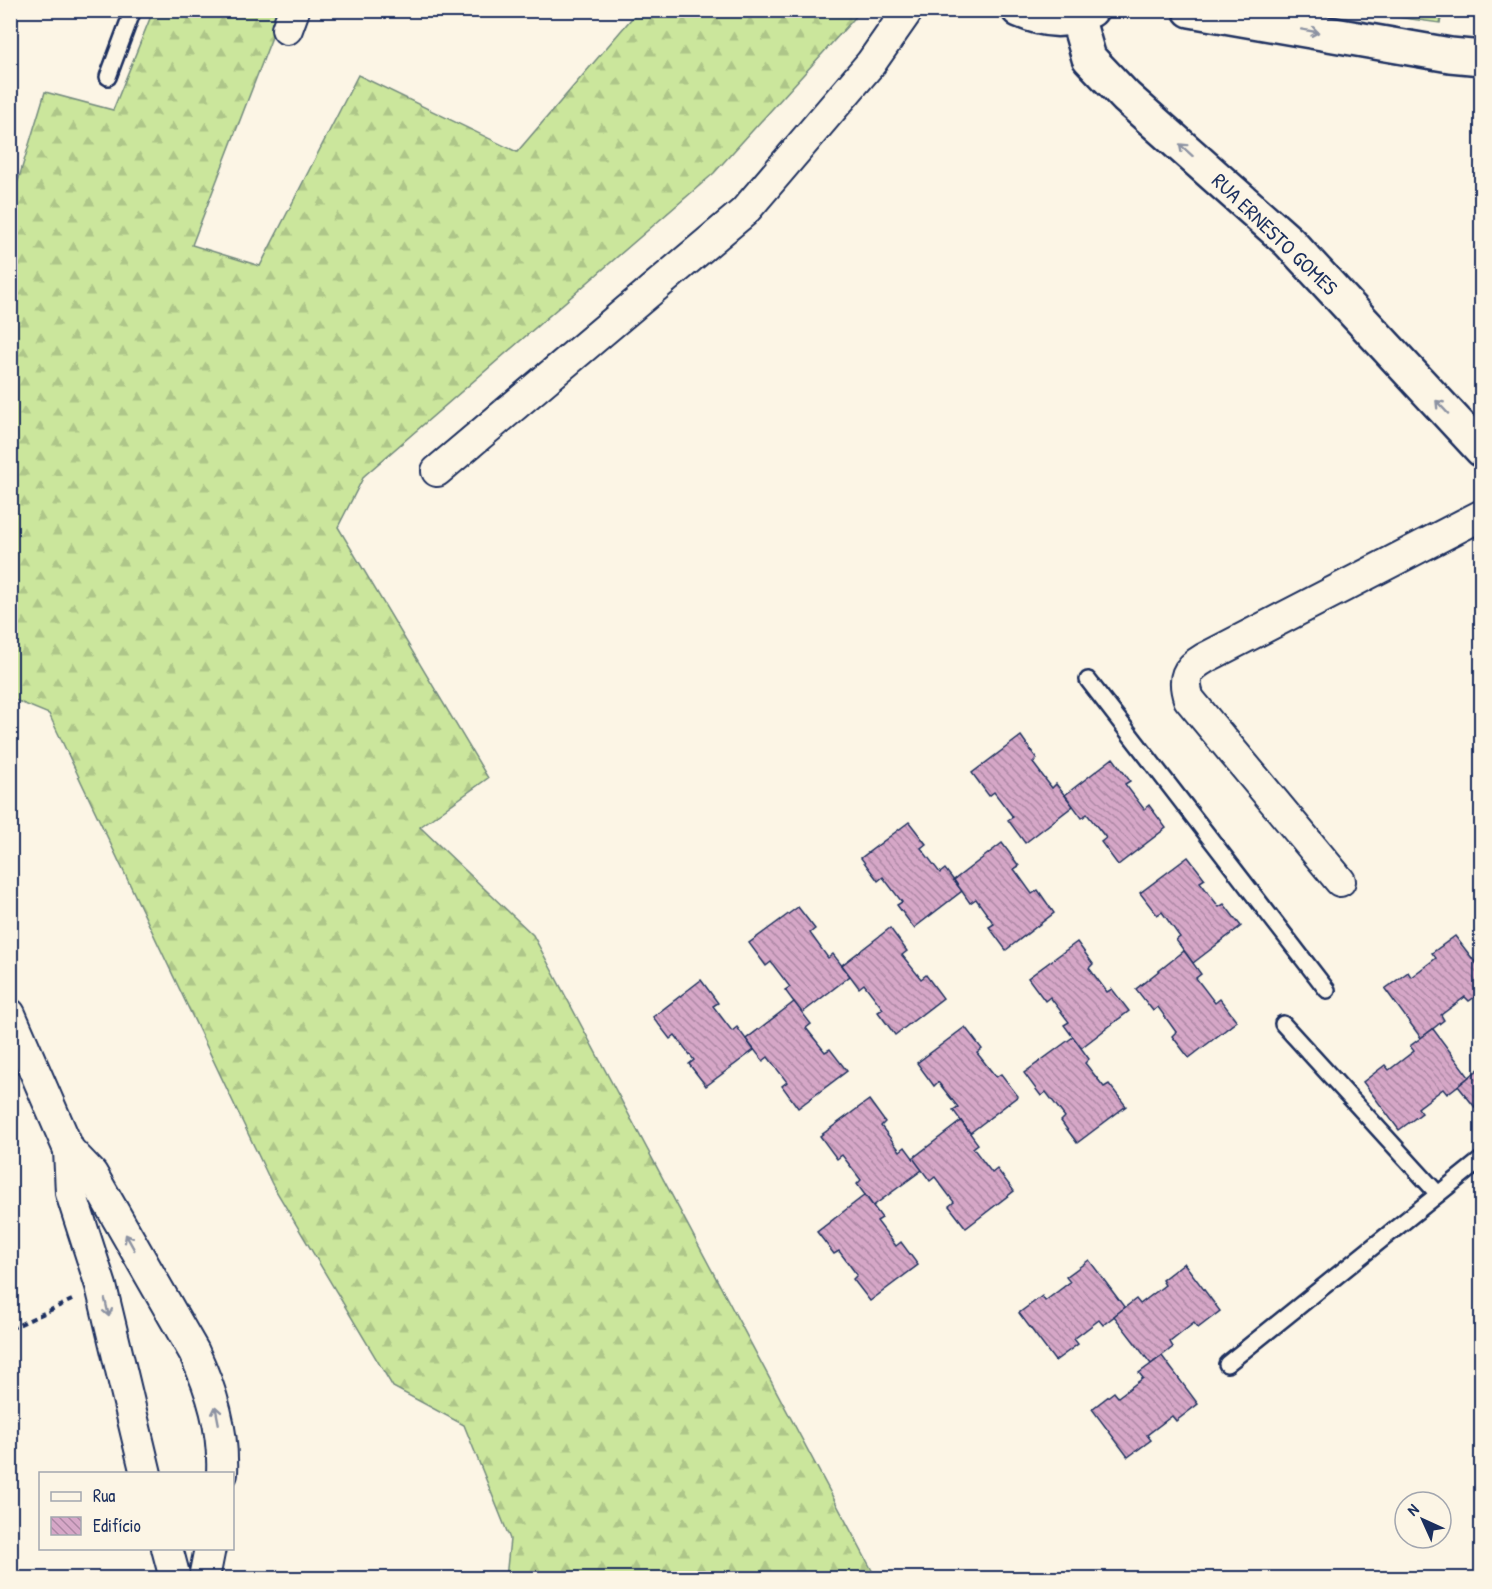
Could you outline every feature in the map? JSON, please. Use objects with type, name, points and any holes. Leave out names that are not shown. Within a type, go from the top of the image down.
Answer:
[{"type":"main road","points":[[1019,10],[1047,20],[1062,21],[1084,14]]},
{"type":"main road","points":[[1190,10],[1450,55],[1482,58]]},
{"type":"main road","name":"RUA ERNESTO GOMES","points":[[1084,14],[1089,58],[1126,97],[1289,242],[1482,450]]},
{"type":"street","points":[[437,471],[744,212],[871,63],[908,10]]},
{"type":"street","points":[[1340,881],[1189,699],[1185,686],[1186,675],[1195,664],[1205,658],[1482,515]]},
{"type":"street","points":[[10,1014],[69,1150],[92,1174],[194,1352],[208,1382],[217,1413],[222,1472]]},
{"type":"street","points":[[69,1150],[71,1193],[101,1287],[146,1472]]},
{"type":"street","points":[[168,1550],[175,1578]]},
{"type":"street","points":[[204,1578],[210,1550]]},
{"type":"lane","points":[[108,77],[133,10]]},
{"type":"lane","points":[[1088,680],[1327,990]]},
{"type":"lane","points":[[1283,1024],[1438,1194]]},
{"type":"lane","points":[[1227,1364],[1482,1159]]},
{"type":"path","points":[[10,1329],[101,1287]]},
{"type":"green space","points":[[1443,10],[1440,23],[1352,11]]},
{"type":"green space","points":[[153,11],[282,11],[192,245],[260,266],[358,75],[517,152],[638,11],[861,11],[714,173],[364,476],[338,527],[488,778],[420,827],[533,935],[876,1578],[506,1578],[510,1539],[464,1425],[393,1387],[272,1184],[49,714],[15,700],[11,701],[11,204],[45,92],[113,110]]},
{"type":"building","points":[[1021,736],[1037,759],[1033,763],[1052,788],[1056,784],[1073,806],[1025,843],[1008,820],[1013,817],[994,792],[989,796],[972,773]]},
{"type":"building","points":[[1113,758],[1130,781],[1125,784],[1144,809],[1149,805],[1166,828],[1118,865],[1101,842],[1106,838],[1087,814],[1082,818],[1065,795]]},
{"type":"building","points":[[909,822],[926,844],[921,848],[940,873],[945,869],[962,891],[914,928],[897,905],[902,902],[883,877],[878,881],[861,858]]},
{"type":"building","points":[[1002,843],[1019,866],[1014,869],[1032,894],[1038,890],[1054,913],[1006,950],[989,927],[994,924],[976,899],[970,903],[954,880]]},
{"type":"building","points":[[1188,857],[1205,879],[1200,882],[1219,907],[1224,904],[1241,926],[1193,963],[1176,940],[1180,937],[1162,912],[1157,915],[1140,893]]},
{"type":"building","points":[[798,907],[815,929],[810,933],[828,958],[833,954],[850,976],[802,1013],[785,990],[790,987],[771,962],[766,966],[749,943]]},
{"type":"building","points":[[890,928],[907,951],[902,955],[921,979],[926,975],[943,998],[895,1035],[878,1012],[883,1009],[864,984],[859,988],[842,965]]},
{"type":"building","points":[[1455,936],[1482,971],[1482,992],[1469,1001],[1465,997],[1441,1015],[1444,1020],[1421,1038],[1385,989],[1408,972],[1411,977],[1436,958],[1432,953]]},
{"type":"building","points":[[1077,942],[1093,964],[1089,968],[1107,992],[1112,989],[1129,1011],[1081,1048],[1064,1025],[1069,1022],[1050,997],[1045,1001],[1028,978]]},
{"type":"building","points":[[1184,951],[1201,974],[1196,978],[1215,1003],[1220,999],[1237,1021],[1189,1058],[1172,1036],[1176,1032],[1158,1007],[1153,1011],[1136,989]]},
{"type":"building","points":[[701,980],[718,1003],[713,1006],[732,1031],[737,1027],[754,1050],[706,1086],[689,1064],[694,1060],[675,1035],[670,1039],[653,1017]]},
{"type":"building","points":[[794,1002],[811,1024],[806,1028],[825,1052],[830,1049],[847,1071],[798,1108],[782,1086],[787,1082],[768,1057],[763,1061],[746,1039]]},
{"type":"building","points":[[965,1027],[982,1049],[977,1053],[996,1077],[1001,1074],[1018,1096],[970,1133],[953,1110],[958,1107],[938,1082],[934,1086],[917,1063]]},
{"type":"building","points":[[1433,1029],[1469,1077],[1447,1094],[1443,1089],[1418,1108],[1422,1113],[1399,1130],[1363,1082],[1385,1065],[1389,1070],[1414,1051],[1410,1046]]},
{"type":"building","points":[[1073,1037],[1089,1059],[1085,1063],[1104,1087],[1109,1084],[1126,1106],[1077,1143],[1061,1121],[1065,1117],[1046,1092],[1041,1096],[1024,1073]]},
{"type":"building","points":[[1480,1068],[1482,1070],[1482,1116],[1458,1086]]},
{"type":"building","points":[[869,1100],[885,1122],[881,1126],[900,1151],[905,1147],[922,1170],[873,1206],[857,1184],[861,1180],[842,1155],[837,1159],[820,1136]]},
{"type":"building","points":[[961,1121],[978,1144],[973,1148],[992,1173],[997,1169],[1014,1191],[966,1228],[949,1206],[954,1202],[935,1177],[930,1181],[913,1158]]},
{"type":"building","points":[[865,1195],[882,1218],[877,1221],[896,1246],[901,1242],[918,1265],[870,1301],[853,1279],[857,1275],[839,1251],[834,1254],[817,1232]]},
{"type":"building","points":[[1089,1260],[1125,1308],[1103,1325],[1099,1320],[1074,1339],[1078,1344],[1055,1361],[1019,1313],[1042,1296],[1045,1301],[1070,1282],[1066,1277]]},
{"type":"building","points":[[1184,1263],[1220,1311],[1198,1328],[1194,1323],[1170,1342],[1173,1347],[1151,1364],[1114,1316],[1136,1299],[1140,1304],[1165,1285],[1162,1280]]},
{"type":"building","points":[[1162,1356],[1198,1404],[1176,1421],[1172,1416],[1147,1435],[1151,1440],[1128,1457],[1092,1409],[1114,1392],[1118,1397],[1143,1378],[1139,1373]]}]
